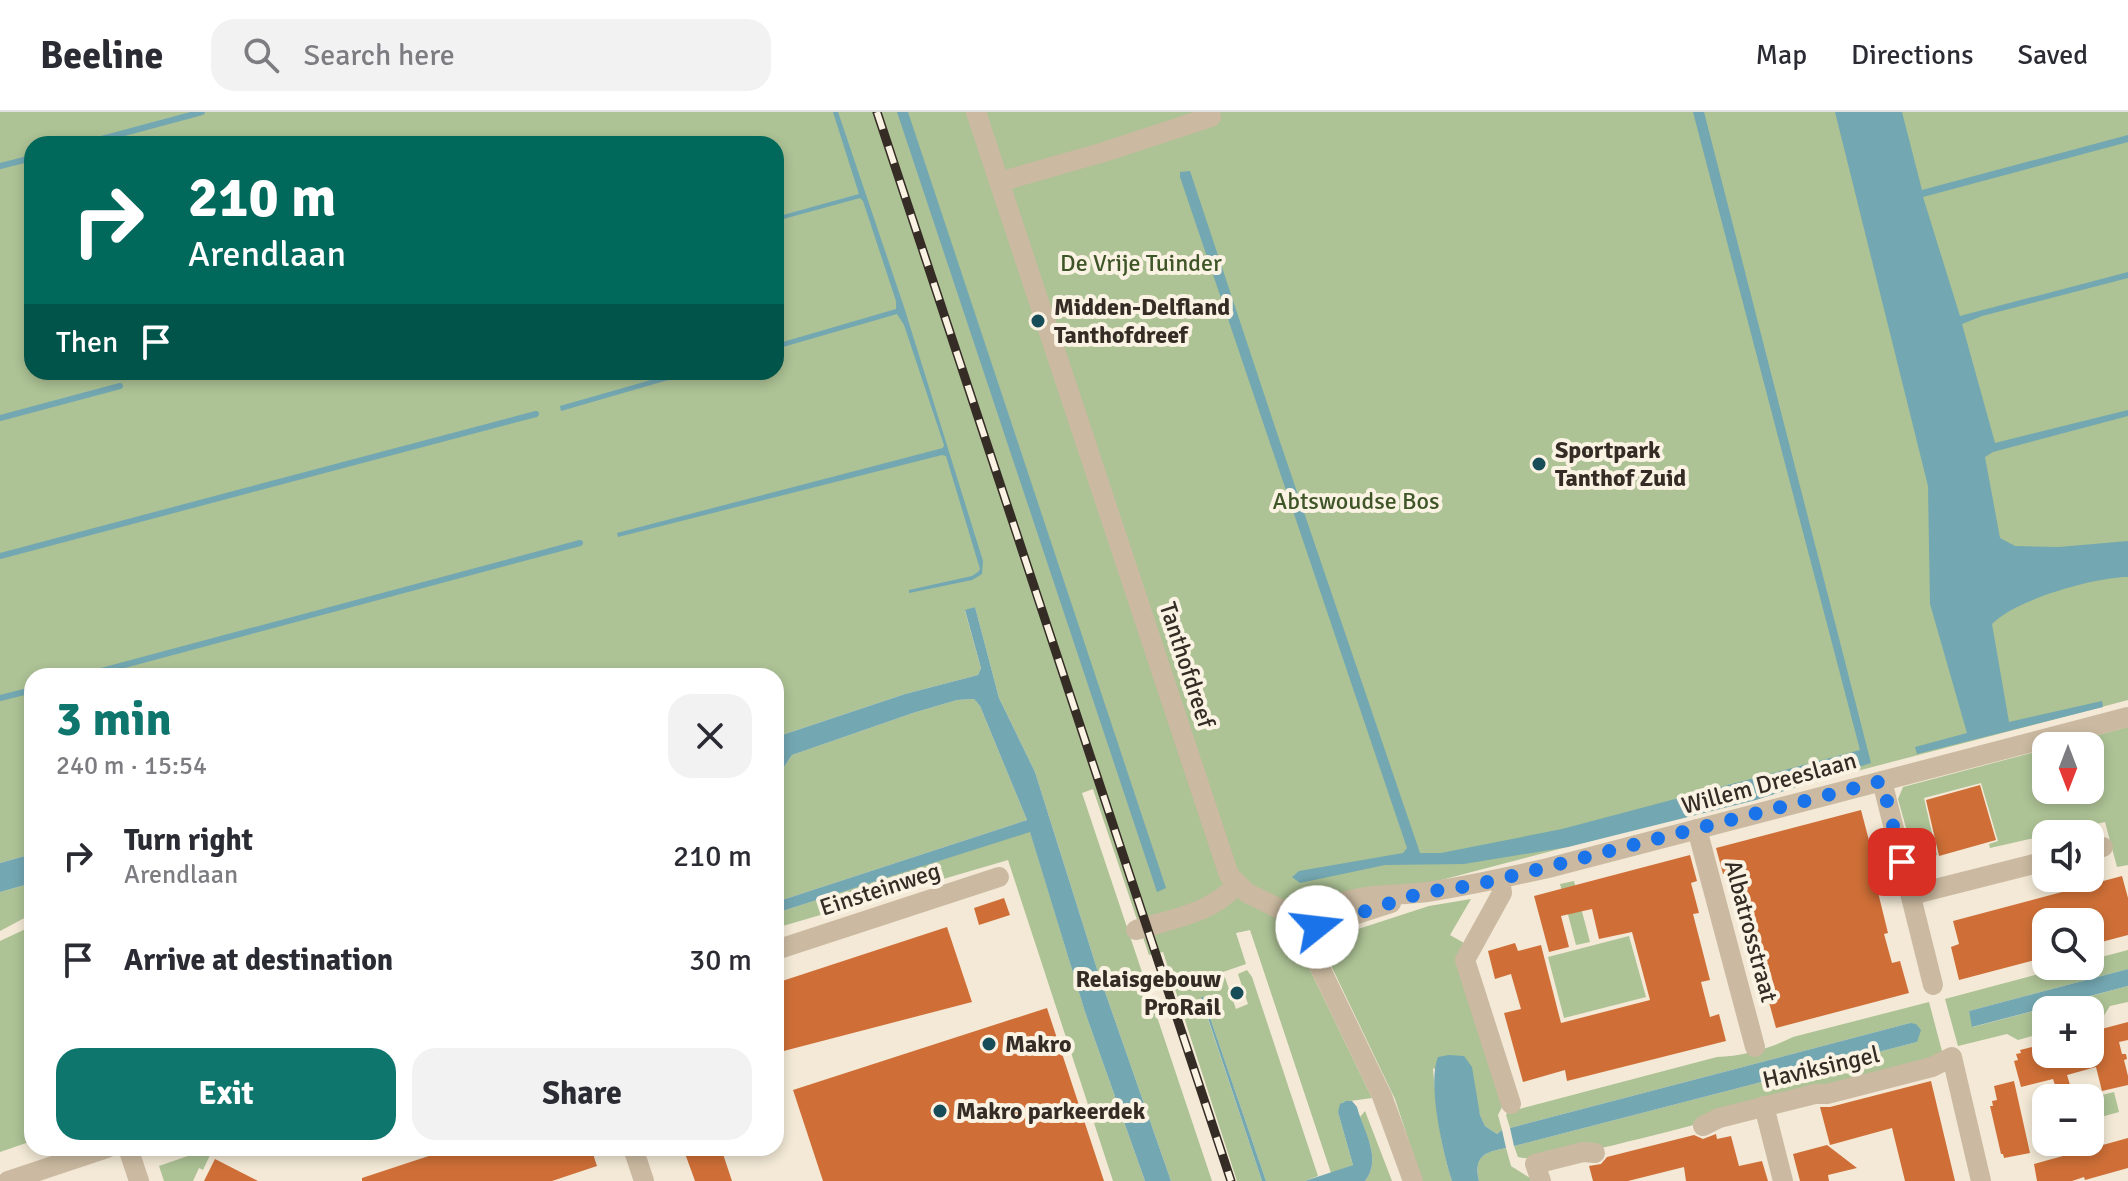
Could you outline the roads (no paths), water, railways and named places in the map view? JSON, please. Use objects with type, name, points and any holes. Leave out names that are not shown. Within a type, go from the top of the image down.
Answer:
[{"type":"street","name":"Tanthofdreef","points":[[976,112],[1229,875],[1237,883]]},
{"type":"street","points":[[999,182],[1211,117]]},
{"type":"street","name":"Willem Dreeslaan","points":[[1317,927],[1319,913],[1348,899],[1421,893],[1500,879],[2128,717]]},
{"type":"street","points":[[1882,781],[1933,985]]},
{"type":"street","name":"Albatrosstraat","points":[[1697,829],[1755,1047]]},
{"type":"street","points":[[1911,895],[2032,865]]},
{"type":"street","name":"Einsteinweg","points":[[784,947],[999,877]]},
{"type":"street","points":[[1500,879],[1502,893],[1465,960],[1511,1104]]},
{"type":"street","points":[[1136,930],[1216,903],[1229,894],[1237,883],[1247,893],[1317,927],[1312,951],[1382,1096],[1413,1181]]},
{"type":"street","name":"Haviksingel","points":[[1703,1126],[1719,1118],[1764,1106],[1827,1094],[1932,1067],[1952,1057],[1981,1181]]},
{"type":"street","points":[[1764,1106],[1783,1181]]},
{"type":"street","points":[[1541,1181],[1535,1164],[1583,1152],[1595,1153]]},
{"type":"street","points":[[8,1181],[38,1176],[87,1156]]},
{"type":"street","points":[[131,1156],[139,1181]]},
{"type":"street","points":[[636,1156],[644,1181]]},
{"type":"water","points":[[833,112],[838,112],[904,307],[983,561],[982,574],[972,580],[909,593],[909,590],[972,576],[980,569],[946,456],[942,455],[618,537],[617,533],[943,448],[904,325],[897,314],[784,347],[784,342],[896,309],[896,301],[860,198],[784,219],[784,215],[859,194]]},
{"type":"water","points":[[897,112],[908,112],[1166,888],[1157,892]]},
{"type":"water","points":[[1693,112],[1704,112],[1871,763],[1756,800],[1568,847],[1464,864],[1385,865],[1300,883],[1292,877],[1299,871],[1403,853],[1407,848],[1180,172],[1190,171],[1420,853],[1441,853],[1562,829],[1860,750]]},
{"type":"water","points":[[1835,112],[1902,112],[1922,190],[2128,135],[2128,142],[1923,197],[1960,316],[2128,272],[2128,278],[1962,324],[1995,443],[2128,410],[2128,416],[1993,452],[1985,457],[2000,538],[2015,546],[2059,547],[2128,541],[2128,577],[2096,581],[2056,592],[2018,607],[1992,624],[2009,722],[2102,701],[2103,707],[1917,754],[1915,747],[1967,733],[1930,604],[1928,486]]},
{"type":"water","points":[[651,380],[668,380],[561,411],[560,406]]},
{"type":"water","points":[[975,607],[999,698],[1035,772],[1097,969],[1171,1181],[1145,1181],[1085,1012],[1030,832],[784,910],[784,899],[1027,820],[980,706],[974,699],[957,700],[913,713],[792,755],[784,767],[784,734],[905,694],[978,675],[981,668],[965,610]]},
{"type":"water","points":[[24,856],[24,885],[0,892],[0,863]]},
{"type":"water","points":[[2128,969],[2128,986],[2090,996],[2032,996],[2032,1011],[1972,1027],[1969,1011],[2086,980],[2104,980],[2104,975]]},
{"type":"water","points":[[1203,997],[1266,1181],[1262,1181]]},
{"type":"water","points":[[1910,1023],[1921,1030],[1917,1042],[1514,1146],[1510,1128]]},
{"type":"water","points":[[1464,1056],[1472,1067],[1480,1115],[1485,1126],[1497,1134],[1502,1130],[1506,1148],[1482,1157],[1478,1166],[1479,1181],[1452,1181],[1444,1153],[1434,1083],[1438,1057]]},
{"type":"water","points":[[1352,1101],[1357,1107],[1367,1135],[1372,1154],[1370,1172],[1365,1181],[1305,1181],[1353,1165],[1338,1112],[1340,1104]]},
{"type":"waterway","points":[[113,136],[202,112]]},
{"type":"waterway","points":[[0,166],[24,160]]},
{"type":"waterway","points":[[0,418],[120,386]]},
{"type":"waterway","points":[[0,556],[536,414]]},
{"type":"waterway","points":[[113,668],[580,543]]},
{"type":"waterway","points":[[0,698],[24,692]]},
{"type":"railway","points":[[877,112],[1231,1181]]},
{"type":"place","name":"Midden-Delfland Tanthofdreef","points":[[1038,321]]},
{"type":"place","name":"Sportpark Tanthof Zuid","points":[[1539,464]]},
{"type":"place","name":"Relaisgebouw ProRail","points":[[1237,993]]},
{"type":"place","name":"Makro","points":[[989,1044]]},
{"type":"place","name":"Makro parkeerdek","points":[[940,1111]]},
{"type":"park label","name":"De Vrije Tuinder","points":[[1141,263]]},
{"type":"park label","name":"Abtswoudse Bos","points":[[1356,501]]}]
